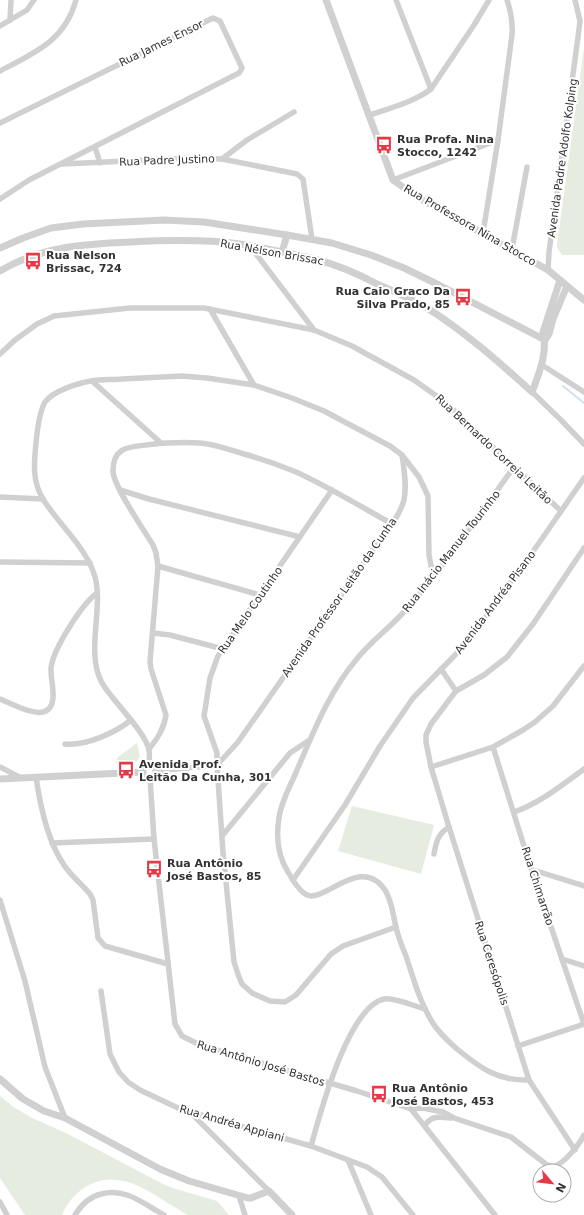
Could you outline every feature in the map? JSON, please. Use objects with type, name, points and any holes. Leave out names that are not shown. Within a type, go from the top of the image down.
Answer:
[{"type":"street","points":[[10,20],[11,0]]},
{"type":"street","points":[[0,26],[27,10],[34,0]]},
{"type":"street","points":[[0,71],[49,44],[66,23],[76,0]]},
{"type":"street","name":"Rua Professora Nina Stocco","points":[[326,0],[394,180],[417,197],[548,270],[584,300]]},
{"type":"street","points":[[402,0],[397,3],[431,89]]},
{"type":"street","points":[[370,115],[416,98],[431,89],[489,0]]},
{"type":"street","points":[[483,233],[498,140],[512,35],[513,23],[507,0]]},
{"type":"street","name":"Avenida Padre Adolfo Kolping","points":[[548,270],[549,252],[580,21],[575,0]]},
{"type":"street","name":"Rua James Ensor","points":[[0,123],[211,19],[215,18],[220,21],[242,66],[242,70],[239,73],[61,164]]},
{"type":"street","points":[[222,159],[247,140],[294,112]]},
{"type":"street","points":[[394,180],[498,140]]},
{"type":"street","points":[[95,147],[100,163]]},
{"type":"street","name":"Rua Padre Justino","points":[[0,199],[29,180],[61,164],[190,158],[222,159],[297,174],[302,177],[312,239]]},
{"type":"street","points":[[512,249],[527,167]]},
{"type":"street","points":[[0,248],[51,228],[83,224],[164,220],[204,222],[312,239],[332,243],[372,255],[404,268],[545,340]]},
{"type":"street","points":[[282,252],[287,235]]},
{"type":"street","name":"Rua Nélson Brissac","points":[[0,271],[32,256],[58,248],[78,245],[159,240],[200,240],[250,246],[330,263],[423,306],[458,329],[492,355],[562,420],[584,444]]},
{"type":"street","points":[[250,246],[314,330]]},
{"type":"street","points":[[532,392],[542,365],[545,340],[544,332],[560,280]]},
{"type":"street","points":[[545,340],[549,334],[553,319],[567,286]]},
{"type":"street","name":"Rua Bernardo Correia Leitão","points":[[0,354],[15,340],[37,324],[54,316],[130,308],[166,307],[210,309],[314,330],[352,346],[424,387],[445,402],[561,511]]},
{"type":"street","points":[[210,309],[254,385]]},
{"type":"street","points":[[542,365],[584,392]]},
{"type":"street","points":[[149,765],[149,749],[144,739],[131,720],[105,689],[97,672],[95,664],[95,628],[97,593],[96,578],[90,563],[38,490],[34,468],[37,438],[43,407],[52,396],[74,385],[92,381],[194,376],[254,385],[324,411],[390,446],[402,455],[419,477],[428,496],[429,555],[433,576]]},
{"type":"street","points":[[92,381],[162,443]]},
{"type":"street","points":[[149,749],[162,731],[166,715],[150,662],[158,566],[153,545],[120,490],[113,472],[116,456],[120,450],[131,446],[162,443],[202,444],[232,450],[296,472],[332,490],[392,524]]},
{"type":"street","name":"Avenida Professor Leitão da Cunha","points":[[217,765],[238,742],[392,524],[401,508],[404,498],[402,455]]},
{"type":"street","name":"Rua Inácio Manuel Tourinho","points":[[514,467],[433,576],[402,614],[356,660],[324,708],[281,808],[278,825],[280,856],[293,880],[306,894],[310,896],[319,894],[350,879],[364,878],[379,883],[387,894],[396,927],[425,1009],[440,1034],[482,1069],[509,1079],[529,1080]]},
{"type":"street","name":"Avenida Andréa Pisano","points":[[293,880],[345,805],[380,746],[413,698],[442,669],[474,633],[540,543],[584,478]]},
{"type":"street","points":[[120,490],[149,499],[300,537]]},
{"type":"street","name":"Rua Melo Coutinho","points":[[332,490],[218,656],[210,678],[204,716],[216,746],[222,836],[234,962],[242,984],[252,993],[270,1001],[285,1002],[296,996],[331,954],[337,949],[396,927]]},
{"type":"street","points":[[0,497],[43,499]]},
{"type":"street","points":[[442,669],[456,691],[484,675],[507,657],[533,624],[584,548]]},
{"type":"street","points":[[0,562],[90,563]]},
{"type":"street","points":[[158,566],[260,595]]},
{"type":"street","points":[[0,699],[33,713],[44,712],[49,709],[53,702],[51,669],[56,651],[88,601],[97,593]]},
{"type":"street","points":[[153,633],[170,635],[223,649]]},
{"type":"street","points":[[431,767],[493,747],[535,722],[553,706],[584,666]]},
{"type":"street","name":"Rua Ceresópolis","points":[[456,691],[427,730],[426,742],[431,767],[529,1080],[574,1150]]},
{"type":"street","points":[[65,744],[99,738],[121,728],[131,720]]},
{"type":"street","points":[[222,836],[290,753],[309,741]]},
{"type":"street","name":"Rua Chimarrão","points":[[493,747],[532,870],[584,1024]]},
{"type":"street","points":[[149,765],[154,767],[156,771]]},
{"type":"street","points":[[143,772],[144,768],[149,765]]},
{"type":"street","points":[[156,771],[217,765]]},
{"type":"street","points":[[0,767],[22,778]]},
{"type":"street","points":[[514,812],[523,809],[554,791],[584,769]]},
{"type":"street","points":[[143,772],[144,775],[150,778],[153,777],[156,771]]},
{"type":"street","points":[[0,779],[143,772]]},
{"type":"street","points":[[36,777],[40,800],[52,843],[63,864],[90,894],[93,900],[98,938],[105,946],[168,964]]},
{"type":"street","name":"Rua Antônio José Bastos","points":[[150,778],[154,839],[175,1024],[178,1030],[187,1039],[200,1045],[411,1109],[423,1108],[443,1112],[454,1118],[511,1138],[552,1166],[556,1166],[574,1150]]},
{"type":"street","points":[[434,854],[437,838],[442,831],[449,826]]},
{"type":"street","points":[[52,843],[154,839]]},
{"type":"street","points":[[532,870],[584,886]]},
{"type":"street","points":[[0,900],[25,980],[45,1067],[65,1118]]},
{"type":"street","points":[[562,959],[584,966]]},
{"type":"street","name":"Rua Andréa Appiani","points":[[101,991],[108,1044],[114,1064],[128,1082],[140,1090],[180,1109],[311,1146],[367,1167],[382,1177],[413,1215]]},
{"type":"street","points":[[311,1146],[346,1042],[365,1011],[379,1001],[390,999],[425,1009]]},
{"type":"street","points":[[518,1046],[584,1024]]},
{"type":"street","points":[[0,1079],[23,1099],[44,1111],[65,1118],[160,1169],[190,1181],[239,1196],[251,1198],[269,1191]]},
{"type":"street","points":[[411,1109],[495,1215]]},
{"type":"street","points":[[190,1112],[292,1215]]},
{"type":"street","name":"Rua Antônio José Bastos","points":[[425,1125],[431,1118],[454,1118]]},
{"type":"street","points":[[574,1150],[584,1135]]},
{"type":"street","points":[[348,1160],[371,1215]]},
{"type":"street","points":[[75,1215],[92,1197],[107,1192],[116,1192],[133,1197],[164,1215]]},
{"type":"street","points":[[239,1196],[245,1215]]},
{"type":"street","points":[[0,1202],[7,1215]]},
{"type":"shaded area","points":[[584,48],[584,255],[562,255],[557,247],[558,237]]},
{"type":"shaded area","points":[[137,743],[140,757],[136,762],[116,763],[117,758]]},
{"type":"shaded area","points":[[352,806],[434,825],[421,874],[338,851]]},
{"type":"shaded area","points":[[0,1096],[12,1106],[32,1118],[66,1133],[163,1184],[217,1201],[229,1215],[189,1215],[183,1213],[154,1194],[134,1184],[113,1179],[102,1180],[91,1184],[77,1193],[70,1201],[62,1215],[25,1215],[0,1178]]},
{"type":"waterway","points":[[563,386],[584,403]]},
{"type":"place","name":"Rua Profa. Nina Stocco, 1242","points":[[384,145]]},
{"type":"place","name":"Rua Nelson Brissac, 724","points":[[33,261]]},
{"type":"place","name":"Rua Caio Graco Da Silva Prado, 85","points":[[463,297]]},
{"type":"place","name":"Avenida Prof. Leitão Da Cunha, 301","points":[[126,770]]},
{"type":"place","name":"Rua Antônio José Bastos, 85","points":[[154,869]]},
{"type":"place","name":"Rua Antônio José Bastos, 453","points":[[379,1094]]}]
